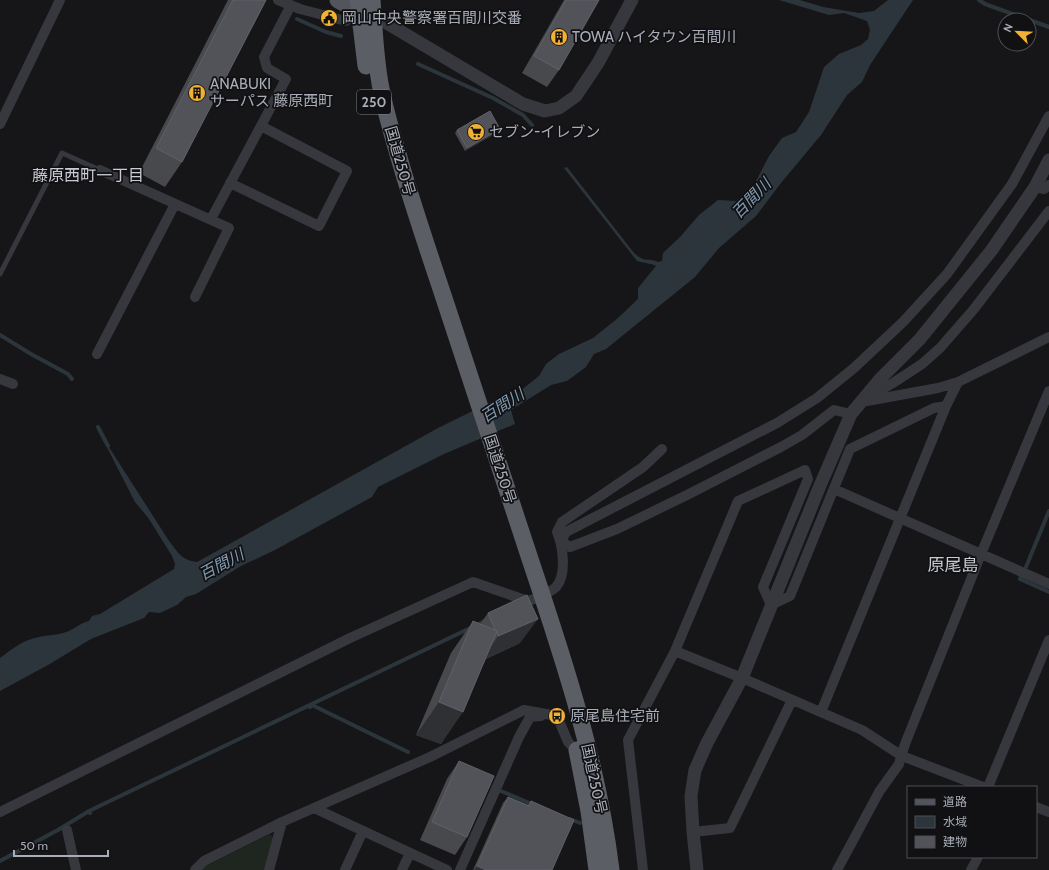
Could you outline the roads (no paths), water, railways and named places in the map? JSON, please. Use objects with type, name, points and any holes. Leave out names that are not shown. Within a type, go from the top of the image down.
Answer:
[{"type":"highway","name":"国道250号","points":[[364,5],[368,81],[381,131],[407,200],[537,592],[573,693],[588,748],[608,844],[611,870]]},
{"type":"highway","name":"国道250号","points":[[537,592],[577,751],[589,811],[597,870]]},
{"type":"main road","points":[[338,0],[364,5]]},
{"type":"street","points":[[0,124],[60,0]]},
{"type":"street","points":[[278,0],[346,21],[364,5],[523,104],[545,111],[559,108],[576,96],[598,63],[632,0]]},
{"type":"street","points":[[211,219],[286,79],[267,68],[264,57],[291,5]]},
{"type":"street","points":[[561,541],[566,532],[777,423],[817,398],[854,368],[902,322],[947,274],[1012,184],[1049,116]]},
{"type":"street","points":[[230,182],[318,226],[347,171],[260,126]]},
{"type":"street","points":[[697,870],[690,796],[695,770],[707,743],[742,678],[819,488],[851,414],[881,378],[920,339],[991,251],[1035,186],[1049,160]]},
{"type":"street","points":[[100,170],[229,228],[195,297]]},
{"type":"street","points":[[1035,186],[1044,189],[1049,185]]},
{"type":"street","points":[[98,354],[175,204]]},
{"type":"street","points":[[860,402],[922,364],[940,348],[974,309],[1049,211]]},
{"type":"street","points":[[860,402],[938,388],[958,382],[1049,337]]},
{"type":"street","points":[[0,379],[14,384]]},
{"type":"street","points":[[821,712],[946,406],[958,382]]},
{"type":"street","points":[[837,870],[879,792],[899,764],[905,744],[981,554],[1049,391]]},
{"type":"street","points":[[771,605],[790,596],[850,449],[934,408],[946,406]]},
{"type":"street","points":[[561,541],[570,547],[617,529],[782,447],[802,435],[834,410],[851,414]]},
{"type":"street","points":[[0,812],[343,642],[473,582],[528,601],[537,592],[556,587],[561,576],[563,559],[561,541],[557,532],[562,522],[643,467],[662,449]]},
{"type":"street","points":[[643,870],[628,740],[675,652],[738,501],[805,470],[808,479],[763,586],[771,605]]},
{"type":"street","points":[[834,489],[1049,584]]},
{"type":"street","points":[[988,786],[1049,640]]},
{"type":"street","points":[[675,652],[742,678],[862,730],[902,756],[980,786]]},
{"type":"street","points":[[693,832],[730,828],[792,700]]},
{"type":"street","points":[[196,870],[204,861],[282,822],[430,757],[524,710],[557,716]]},
{"type":"street","points":[[557,716],[568,742],[577,751]]},
{"type":"street","points":[[460,870],[519,737],[530,717],[557,716]]},
{"type":"street","points":[[1037,807],[1049,812]]},
{"type":"street","points":[[314,808],[447,870]]},
{"type":"street","points":[[269,870],[282,822]]},
{"type":"street","points":[[67,830],[76,870]]},
{"type":"street","points":[[345,870],[363,831]]},
{"type":"street","points":[[402,870],[410,853]]},
{"type":"street","points":[[971,870],[977,858]]},
{"type":"lane","points":[[0,274],[62,153],[100,170]]},
{"type":"water","name":"百間川","points":[[779,0],[800,0],[823,7],[859,13],[874,11],[888,0],[913,0],[870,65],[862,82],[847,95],[821,135],[756,216],[719,248],[695,277],[606,349],[594,354],[586,367],[567,381],[551,385],[511,410],[515,424],[444,454],[378,487],[372,497],[275,550],[241,566],[196,594],[186,597],[177,605],[160,613],[149,612],[144,618],[91,639],[48,665],[0,691],[0,658],[13,648],[33,638],[69,631],[89,621],[92,616],[100,614],[174,569],[175,564],[172,556],[149,519],[135,502],[98,430],[169,541],[183,557],[197,562],[438,428],[495,400],[515,395],[539,376],[546,364],[559,354],[593,338],[618,318],[638,299],[638,288],[656,266],[637,261],[564,168],[567,167],[634,253],[644,259],[658,262],[662,261],[663,253],[681,236],[699,215],[718,200],[736,201],[753,187],[769,156],[782,138],[796,132],[809,112],[824,67],[839,54],[861,45],[868,39],[870,30],[867,21],[844,13],[829,15]]},
{"type":"waterway","points":[[979,0],[985,4],[1049,27]]},
{"type":"waterway","points":[[297,19],[326,32],[341,36]]},
{"type":"waterway","points":[[418,64],[493,98],[523,115],[532,125]]},
{"type":"waterway","points":[[0,335],[68,374],[72,379]]},
{"type":"waterway","points":[[98,427],[108,446]]},
{"type":"waterway","points":[[1026,567],[1049,511]]},
{"type":"waterway","points":[[1021,577],[1020,579],[1049,592]]},
{"type":"waterway","points":[[89,811],[485,621]]},
{"type":"waterway","points":[[310,707],[312,705],[408,752]]},
{"type":"waterway","points":[[501,791],[534,805]]},
{"type":"waterway","points":[[0,861],[58,830],[89,811],[90,813]]},
{"type":"waterway","points":[[570,819],[580,823]]},
{"type":"place","name":"岡山中央警察署百間川交番","points":[[329,18]]},
{"type":"place","name":"TOWA ハイタウン百間川","points":[[559,37]]},
{"type":"place","name":"ANABUKI サーパス 藤原西町","points":[[197,93]]},
{"type":"place","name":"セブン-イレブン","points":[[476,132]]},
{"type":"place","name":"原尾島住宅前","points":[[557,716]]},
{"type":"district","name":"藤原西町一丁目","points":[[88,175]]},
{"type":"district","name":"原尾島","points":[[953,565]]}]
